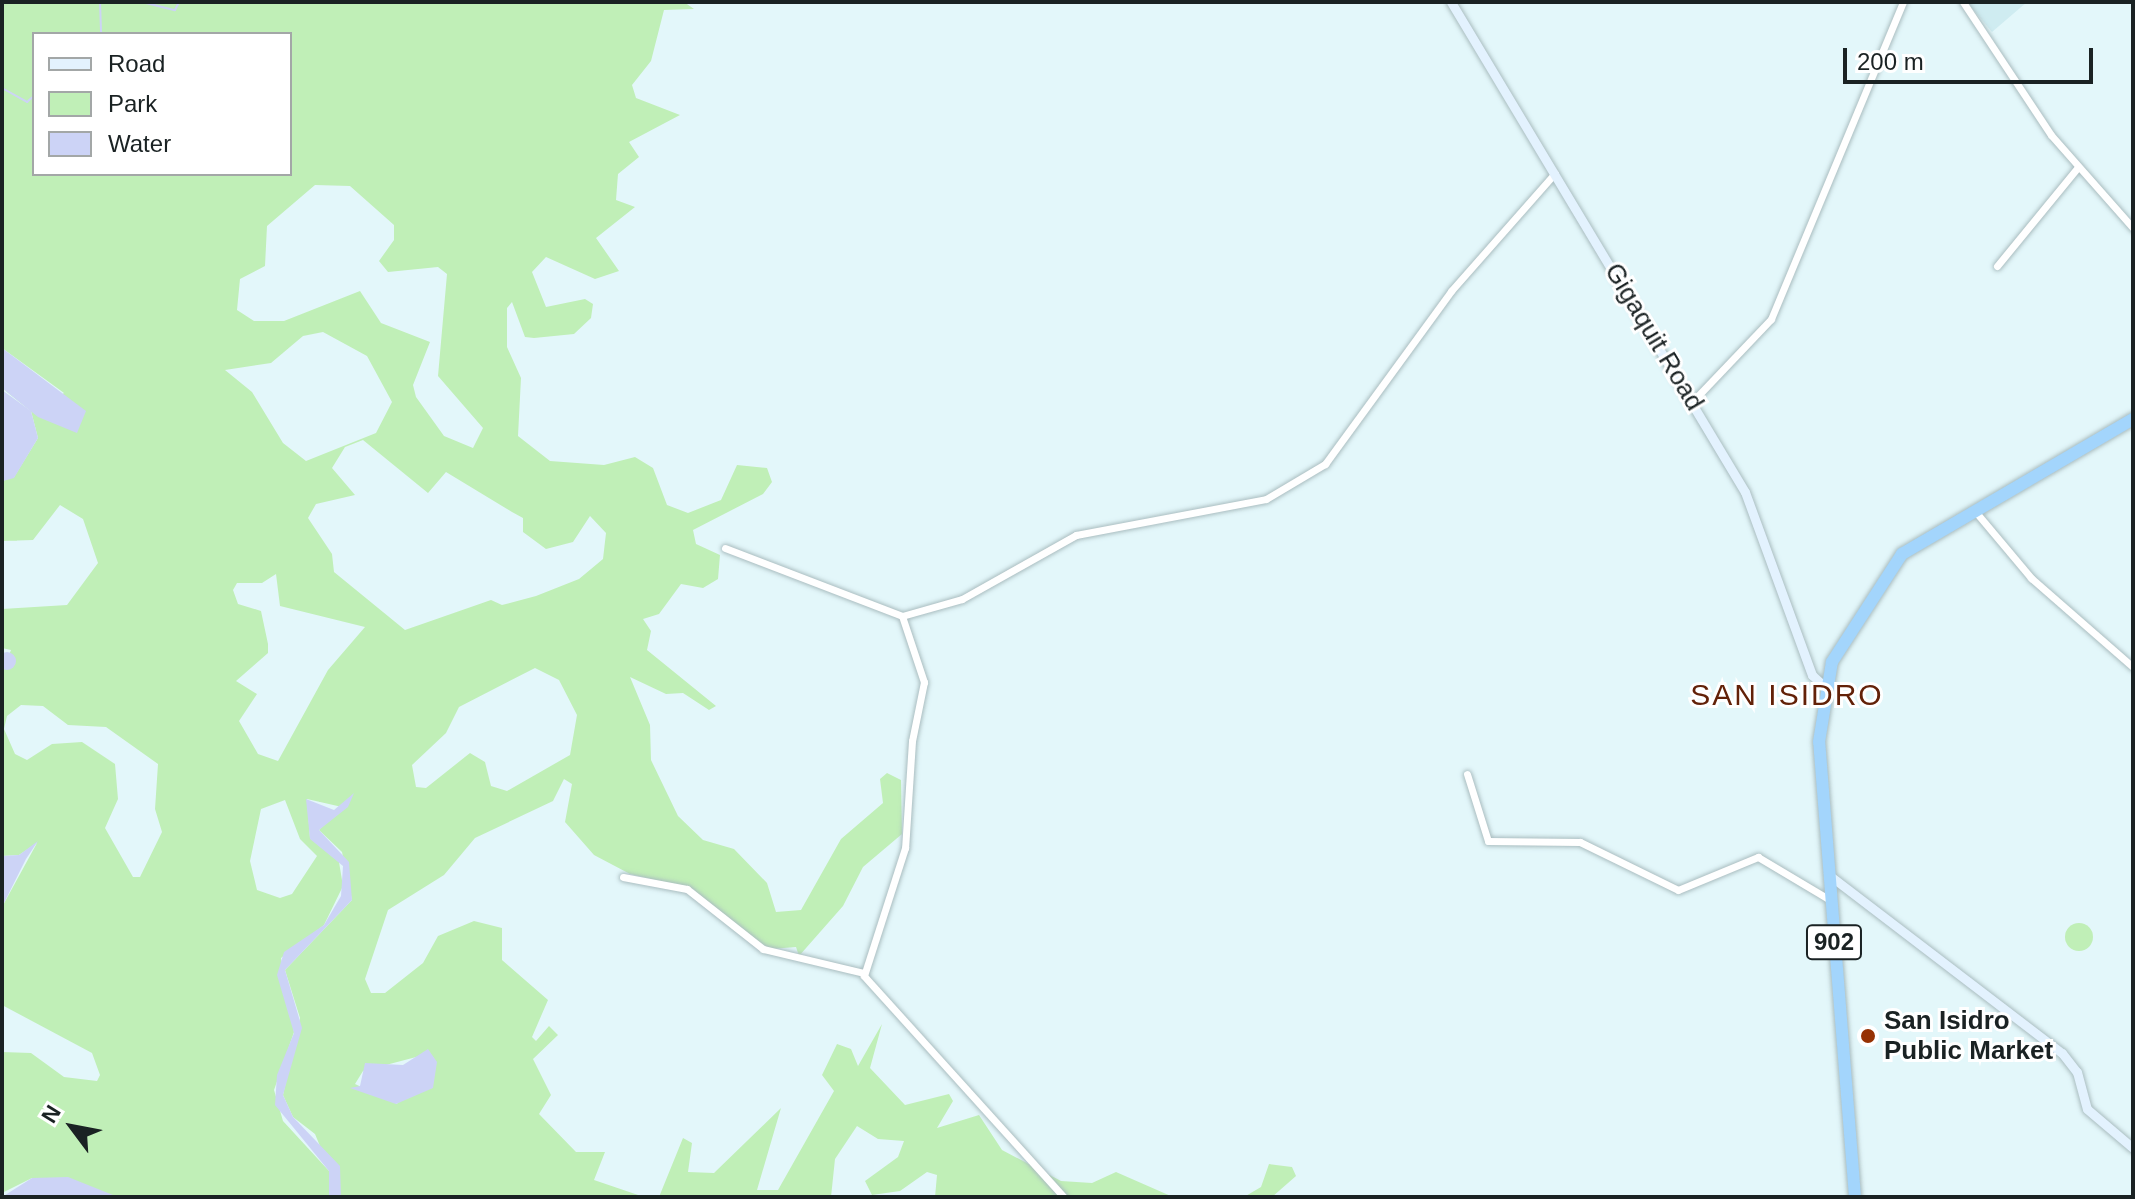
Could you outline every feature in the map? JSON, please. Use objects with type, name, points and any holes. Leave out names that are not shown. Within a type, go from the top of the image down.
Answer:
[{"type":"highway","name":"902","points":[[1855,1197],[1819,742],[1824,686],[1849,627],[1892,564],[1974,510],[2133,419]]},
{"type":"main road","name":"Gigaquit Road","points":[[1451,2],[1693,401],[1758,518],[1810,668],[1824,686]]},
{"type":"main road","points":[[1829,875],[2062,1053],[2075,1068],[2087,1109],[2133,1148]]},
{"type":"street","points":[[1693,401],[1771,319],[1903,2]]},
{"type":"street","points":[[1963,2],[2078,167],[2133,228]]},
{"type":"street","points":[[1997,266],[2078,167]]},
{"type":"street","points":[[725,548],[902,616],[962,599],[1076,535],[1231,509],[1307,479],[1451,291],[1555,173]]},
{"type":"street","points":[[1974,510],[2031,578],[2133,667]]},
{"type":"street","points":[[902,616],[924,682],[912,741],[905,848],[864,973],[878,999],[1064,1197]]},
{"type":"street","points":[[1467,774],[1488,841],[1580,842],[1678,890],[1758,857],[1830,900]]},
{"type":"street","points":[[623,877],[687,889],[763,949],[864,973]]},
{"type":"shaded area","points":[[1967,2],[2027,2],[1992,32]]},
{"type":"green space","points":[[2,2],[684,2],[694,9],[664,10],[651,61],[632,85],[636,98],[680,115],[629,142],[639,157],[618,174],[616,200],[635,207],[596,238],[619,271],[595,279],[546,257],[532,272],[546,307],[585,299],[593,304],[591,318],[574,334],[525,337],[512,302],[507,308],[507,347],[521,378],[518,436],[550,461],[604,465],[635,457],[653,468],[667,505],[688,513],[721,500],[737,465],[767,468],[772,482],[763,494],[693,530],[696,544],[720,555],[718,579],[703,588],[681,584],[659,614],[643,619],[651,631],[647,650],[716,706],[709,710],[683,693],[666,694],[630,677],[650,725],[651,760],[678,816],[703,840],[734,849],[767,883],[776,912],[801,910],[841,839],[883,803],[880,779],[887,773],[901,780],[902,834],[863,867],[843,906],[799,956],[796,947],[771,949],[737,930],[693,889],[630,874],[594,855],[565,822],[572,784],[564,779],[553,801],[475,838],[444,875],[388,910],[365,979],[371,993],[385,993],[423,963],[438,936],[474,921],[502,928],[502,960],[548,1000],[532,1037],[536,1041],[549,1026],[558,1035],[533,1059],[551,1095],[539,1114],[576,1152],[605,1152],[594,1180],[644,1197],[341,1197],[315,1134],[293,1117],[283,1095],[300,1018],[285,970],[352,900],[342,852],[319,830],[342,807],[307,799],[310,838],[338,856],[343,886],[324,925],[281,958],[294,1032],[274,1090],[283,1121],[329,1171],[329,1197],[118,1197],[32,1178],[2,1193],[2,1052],[31,1053],[64,1077],[97,1081],[100,1075],[92,1053],[2,1005],[2,907],[37,843],[19,855],[2,856],[2,672],[11,650],[2,648],[2,609],[67,605],[98,563],[83,519],[60,505],[33,540],[2,541],[2,481],[14,477],[38,438],[31,411],[2,388],[36,412],[64,393],[2,348]],"holes":[[[315,185],[350,186],[394,225],[394,240],[379,261],[388,272],[438,267],[447,274],[438,376],[483,428],[473,448],[444,436],[416,397],[413,385],[430,342],[381,323],[360,291],[284,321],[254,321],[237,310],[240,279],[265,266],[267,226]],[[323,332],[367,356],[392,402],[376,433],[306,461],[283,443],[252,392],[225,370],[271,363],[303,336]],[[363,440],[428,493],[446,472],[523,518],[523,532],[546,549],[573,542],[590,516],[606,533],[603,559],[579,579],[536,596],[502,605],[491,600],[405,630],[334,572],[332,554],[308,518],[316,504],[355,495],[332,468],[345,447]],[[276,574],[280,606],[365,627],[328,670],[278,761],[258,754],[239,721],[257,694],[236,681],[268,653],[268,644],[261,611],[238,604],[233,590],[237,583],[262,583]],[[535,668],[559,680],[577,715],[570,755],[507,791],[491,786],[485,762],[470,753],[426,788],[416,787],[412,765],[446,733],[459,707]],[[21,705],[43,706],[68,725],[106,727],[158,764],[155,809],[162,832],[140,877],[133,877],[105,828],[118,799],[115,764],[82,742],[52,744],[27,760],[15,754],[4,729],[7,716]],[[285,800],[300,839],[317,856],[292,894],[280,898],[257,890],[250,861],[261,809]],[[420,1056],[397,1104],[355,1084],[363,1071]]]},
{"type":"green space","points":[[2079,923],[2089,927],[2093,937],[2089,947],[2079,951],[2069,947],[2065,937],[2069,927]]},
{"type":"green space","points":[[882,1024],[870,1068],[905,1105],[949,1094],[953,1101],[937,1128],[979,1115],[1002,1150],[1061,1181],[1092,1183],[1116,1172],[1173,1197],[935,1197],[937,1175],[927,1172],[900,1191],[872,1195],[865,1181],[898,1157],[904,1141],[878,1139],[857,1126],[835,1159],[831,1197],[659,1197],[683,1138],[692,1143],[688,1172],[714,1173],[781,1108],[757,1190],[778,1190],[834,1091],[822,1075],[837,1044],[851,1049],[858,1066]]},
{"type":"green space","points":[[1269,1164],[1292,1167],[1296,1176],[1272,1197],[1244,1197],[1261,1187]]},
{"type":"water","points":[[2,348],[86,411],[77,433],[38,417],[2,388]]},
{"type":"water","points":[[2,390],[31,411],[38,438],[14,478],[3,481]]},
{"type":"water","points":[[4,653],[10,653],[15,658],[15,664],[10,669],[4,669],[-1,664],[-1,658]]},
{"type":"water","points":[[354,793],[348,807],[319,830],[349,862],[352,900],[285,970],[302,1028],[283,1095],[293,1117],[340,1166],[341,1197],[329,1197],[329,1171],[275,1105],[277,1075],[294,1033],[277,975],[284,952],[324,925],[341,896],[343,866],[310,839],[306,799],[334,810]]},
{"type":"water","points":[[38,841],[2,907],[2,856],[19,855]]},
{"type":"water","points":[[428,1049],[437,1062],[433,1088],[396,1104],[350,1088],[360,1086],[365,1063],[403,1065]]},
{"type":"water","points":[[68,1177],[118,1197],[2,1197],[32,1178]]},
{"type":"waterway","points":[[100,2],[101,32]]},
{"type":"waterway","points":[[142,2],[175,10],[179,2]]},
{"type":"waterway","points":[[205,2],[228,2]]},
{"type":"waterway","points":[[2,88],[27,102],[32,98]]},
{"type":"place","name":"San Isidro Public Market","points":[[1868,1036]]},
{"type":"district","name":"SAN ISIDRO","points":[[1787,695]]}]
